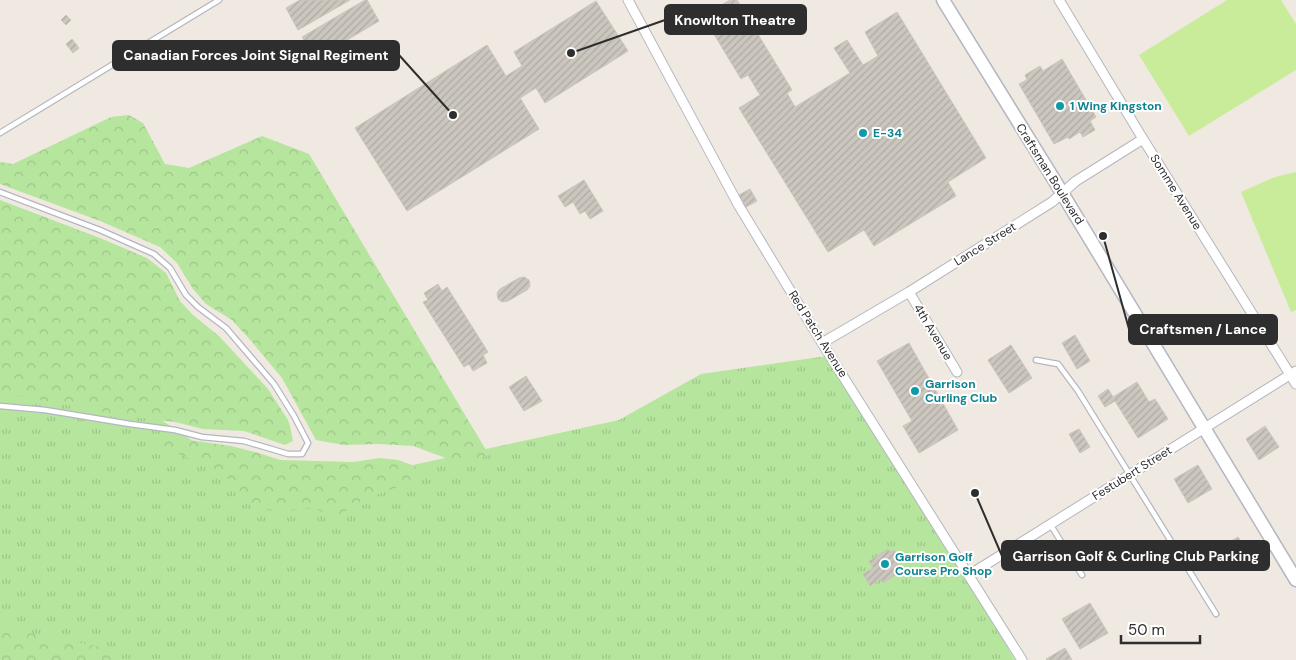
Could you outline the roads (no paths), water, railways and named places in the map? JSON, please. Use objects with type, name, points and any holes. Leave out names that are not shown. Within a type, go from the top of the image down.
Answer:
[{"type":"street","name":"Red Patch Avenue","points":[[628,0],[739,206],[822,344],[1022,660]]},
{"type":"street","name":"Craftsman Boulevard","points":[[943,0],[1296,580]]},
{"type":"street","name":"Somme Avenue","points":[[1059,0],[1143,139],[1293,373],[1296,384]]},
{"type":"street","name":"Lance Street","points":[[822,344],[1052,202],[1076,181],[1143,139]]},
{"type":"street","name":"4th Avenue","points":[[909,292],[957,372]]},
{"type":"street","name":"Festubert Street","points":[[969,575],[1293,373]]},
{"type":"lane","points":[[0,133],[219,0]]},
{"type":"lane","points":[[0,192],[100,230],[154,254],[170,268],[186,294],[198,307],[226,328],[274,384],[294,416],[308,444],[302,454],[288,454],[244,441],[202,437],[174,430],[45,410],[0,406]]},
{"type":"lane","points":[[1036,360],[1058,364],[1078,391],[1216,614]]},
{"type":"lane","points":[[1050,524],[1082,575]]},
{"type":"place","name":"Knowlton Theatre","points":[[571,53]]},
{"type":"place","name":"1 Wing Kingston","points":[[1060,106]]},
{"type":"place","name":"Canadian Forces Joint Signal Regiment","points":[[453,115]]},
{"type":"place","name":"E-34","points":[[863,133]]},
{"type":"place","name":"Craftsmen / Lance","points":[[1103,236]]},
{"type":"place","name":"Garrison Curling Club","points":[[915,391]]},
{"type":"place","name":"Garrison Golf & Curling Club Parking","points":[[975,493]]},
{"type":"place","name":"Garrison Golf Course Pro Shop","points":[[885,564]]}]
